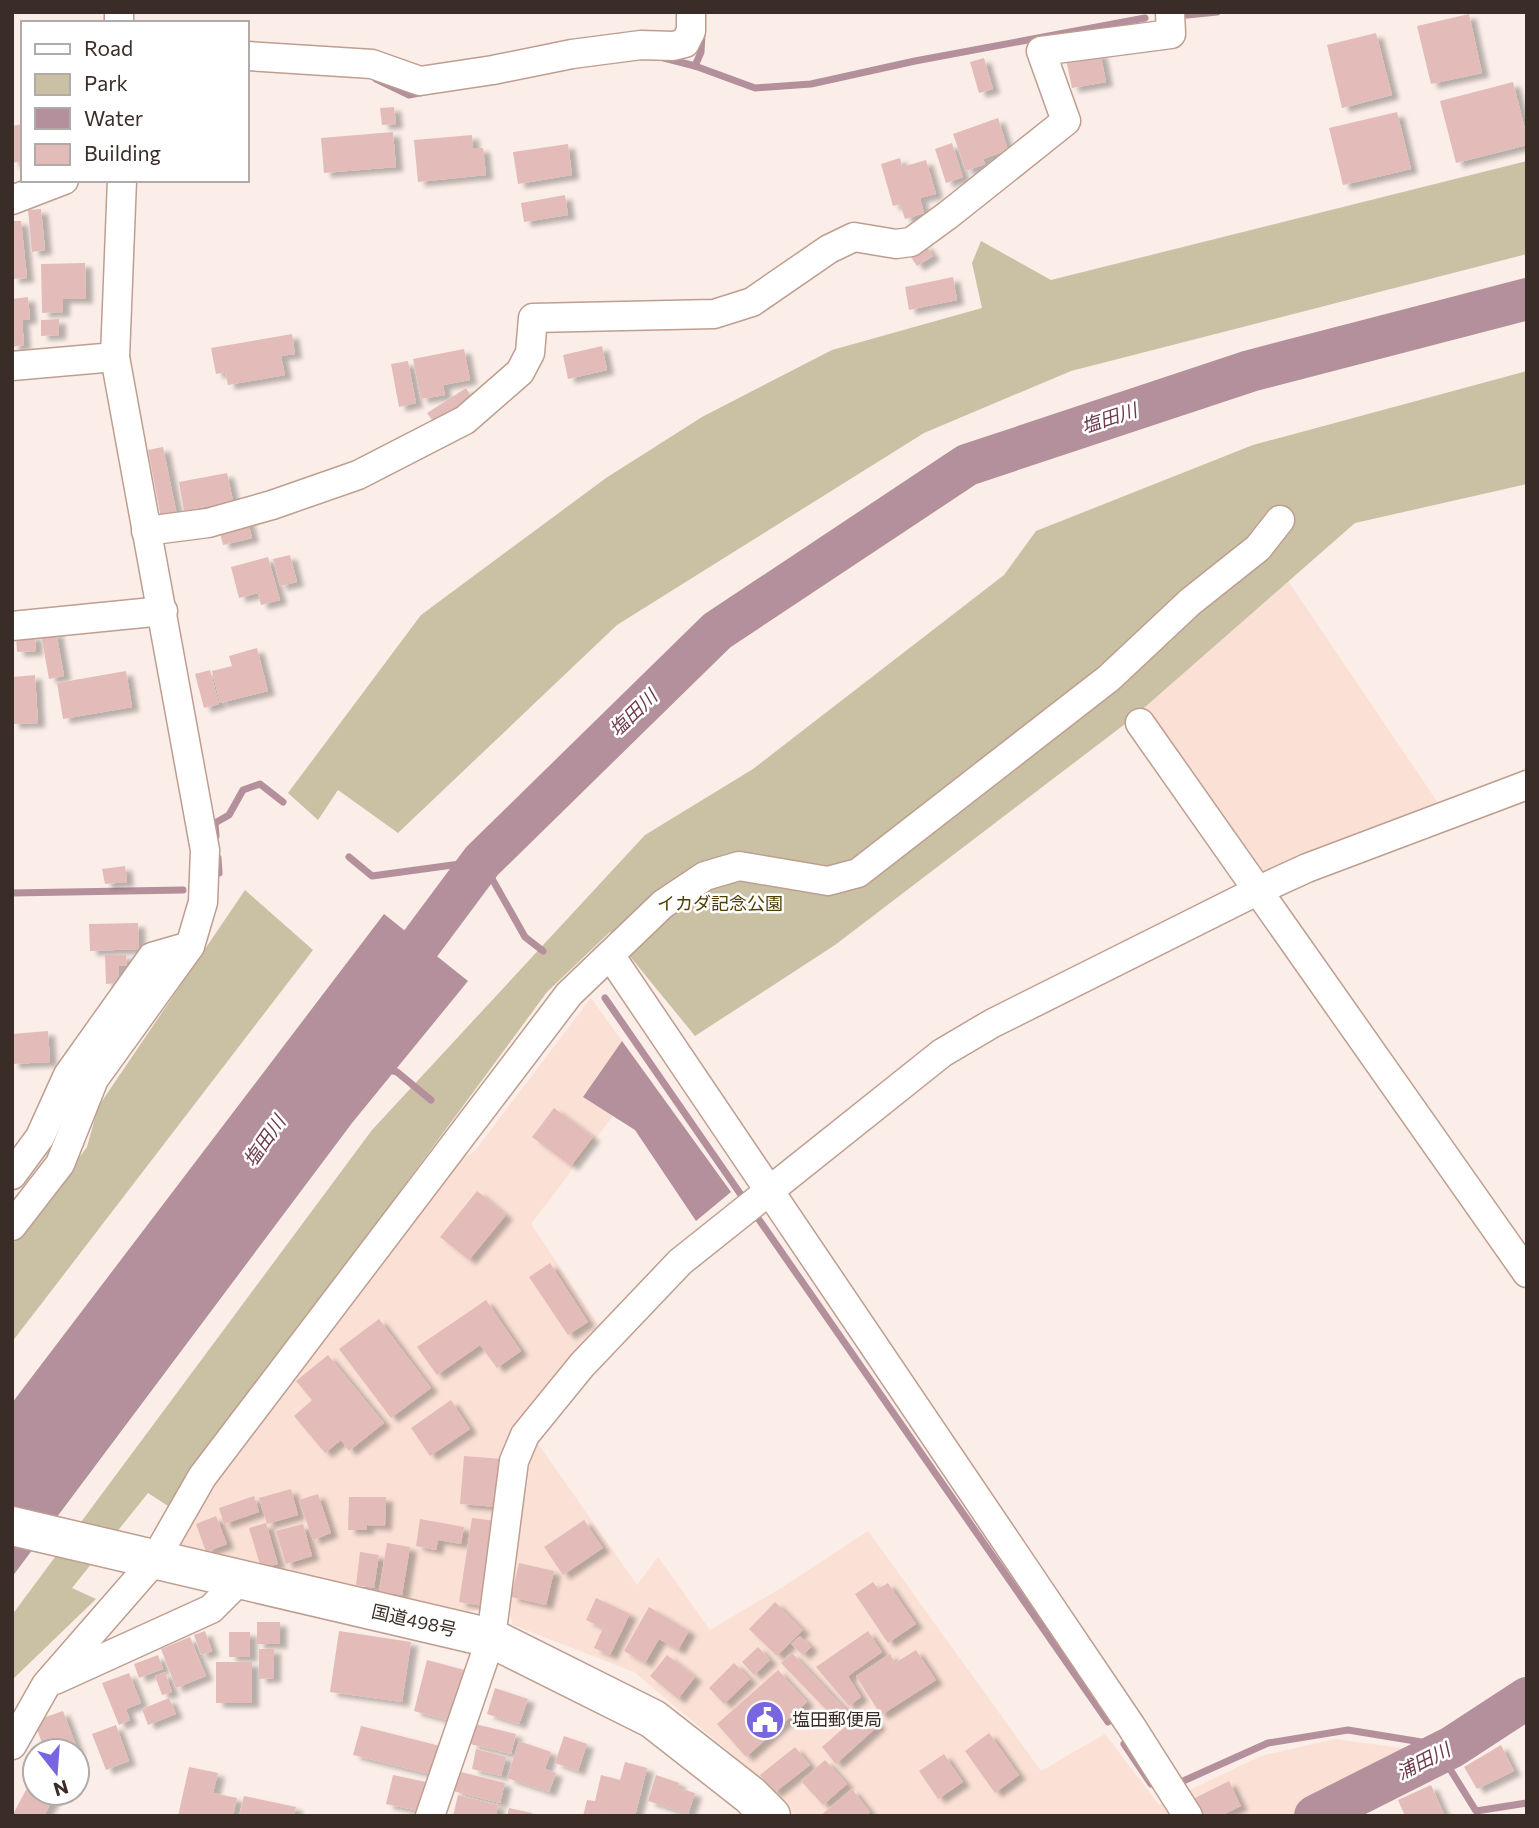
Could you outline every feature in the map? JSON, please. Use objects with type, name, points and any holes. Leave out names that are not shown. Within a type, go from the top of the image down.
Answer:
[{"type":"highway","name":"国道498号","points":[[12,1526],[491,1638],[653,1719],[750,1795],[771,1816]]},
{"type":"street","points":[[248,56],[372,64],[419,81],[572,54],[641,45],[673,46],[685,43],[691,31],[691,12]]},
{"type":"street","points":[[146,531],[208,523],[272,506],[358,475],[465,420],[520,372],[530,353],[533,318],[714,314],[752,302],[829,249],[854,237],[896,244],[911,242],[1066,121],[1041,51],[1171,34],[1170,12]]},
{"type":"street","points":[[12,200],[59,182]]},
{"type":"street","points":[[12,1226],[60,1164],[94,1079],[190,946],[203,901],[205,850],[115,357],[122,182]]},
{"type":"street","points":[[12,366],[115,357]]},
{"type":"street","points":[[12,1745],[46,1685],[154,1561],[202,1477],[569,994],[663,904],[705,876],[739,866],[828,881],[858,873],[1109,678],[1190,602],[1258,548],[1280,520]]},
{"type":"street","points":[[12,626],[163,611]]},
{"type":"street","points":[[1140,723],[1527,1273]]},
{"type":"street","points":[[430,1816],[491,1638],[514,1461],[525,1435],[582,1365],[680,1262],[942,1053],[993,1023],[1307,868],[1527,785]]},
{"type":"street","points":[[12,1175],[40,1137],[68,1075],[152,957],[190,946]]},
{"type":"street","points":[[610,955],[756,1199],[1131,1726],[1188,1816]]},
{"type":"street","points":[[46,1685],[211,1609],[239,1580]]},
{"type":"shaded area","points":[[1288,581],[1438,803],[1260,875],[1143,708]]},
{"type":"shaded area","points":[[591,998],[622,1041],[583,1097],[613,1116],[531,1224],[604,1333],[544,1392],[483,1608],[451,1617],[171,1549],[200,1489],[450,1165],[474,1152]]},
{"type":"shaded area","points":[[534,1438],[637,1585],[658,1557],[710,1630],[781,1588],[868,1531],[1041,1771],[1105,1734],[1159,1805],[1261,1756],[1335,1739],[1430,1752],[1350,1794],[1294,1814],[796,1816],[733,1755],[634,1672],[513,1625],[508,1607]]},
{"type":"green space","points":[[1527,161],[1527,254],[1071,371],[924,433],[617,625],[398,833],[338,790],[318,820],[288,793],[421,615],[606,478],[702,417],[832,350],[982,308],[972,263],[981,241],[1051,280]]},
{"type":"green space","name":"イカダ記念公園","points":[[1527,371],[1527,484],[1355,523],[1129,721],[835,945],[695,1036],[610,932],[547,992],[168,1506],[148,1493],[72,1588],[96,1599],[12,1680],[12,1615],[372,1130],[645,835],[753,769],[1004,575],[1036,531],[1253,445]]},
{"type":"green space","points":[[245,890],[313,950],[12,1342],[12,1245],[87,1147],[98,1107]]},
{"type":"water","points":[[384,914],[468,981],[352,1123],[12,1577],[12,1403]]},
{"type":"water","points":[[622,1041],[731,1192],[696,1221],[635,1130],[583,1097]]},
{"type":"building","points":[[1469,14],[1482,73],[1431,84],[1417,26]]},
{"type":"building","points":[[1376,33],[1392,95],[1342,108],[1327,45]]},
{"type":"building","points":[[1100,52],[1106,82],[1072,88],[1066,59]]},
{"type":"building","points":[[984,58],[993,89],[979,93],[970,62]]},
{"type":"building","points":[[1513,82],[1527,145],[1456,163],[1440,101]]},
{"type":"building","points":[[394,107],[396,124],[382,125],[380,108]]},
{"type":"building","points":[[1397,112],[1411,169],[1343,185],[1329,128]]},
{"type":"building","points":[[998,118],[1008,150],[983,159],[985,164],[966,171],[953,134]]},
{"type":"building","points":[[21,124],[21,161],[12,163],[12,126]]},
{"type":"building","points":[[393,132],[396,167],[324,173],[321,138]]},
{"type":"building","points":[[472,135],[473,148],[483,148],[486,175],[418,182],[414,140]]},
{"type":"building","points":[[952,143],[963,177],[946,183],[935,149]]},
{"type":"building","points":[[568,144],[572,175],[518,184],[513,152]]},
{"type":"building","points":[[900,158],[902,167],[926,160],[936,194],[920,198],[924,213],[905,219],[900,204],[893,206],[881,164]]},
{"type":"building","points":[[565,195],[568,215],[524,222],[521,203]]},
{"type":"building","points":[[41,209],[45,250],[32,252],[28,210]]},
{"type":"building","points":[[12,221],[21,221],[27,278],[12,279]]},
{"type":"building","points":[[925,244],[933,256],[917,266],[909,254]]},
{"type":"building","points":[[85,263],[86,299],[63,299],[63,312],[42,313],[41,264]]},
{"type":"building","points":[[953,277],[957,300],[909,310],[905,287]]},
{"type":"building","points":[[28,297],[30,319],[22,320],[24,345],[12,347],[12,299]]},
{"type":"building","points":[[59,319],[59,335],[41,336],[41,320]]},
{"type":"building","points":[[292,334],[295,354],[281,356],[285,375],[228,385],[225,372],[216,374],[211,348]]},
{"type":"building","points":[[602,346],[607,370],[568,379],[563,355]]},
{"type":"building","points":[[464,349],[470,380],[443,385],[445,395],[421,399],[413,359]]},
{"type":"building","points":[[408,361],[416,403],[399,407],[391,364]]},
{"type":"building","points":[[466,388],[473,399],[435,424],[427,413]]},
{"type":"building","points":[[163,447],[177,515],[161,518],[148,450]]},
{"type":"building","points":[[227,473],[233,501],[184,511],[179,482]]},
{"type":"building","points":[[247,518],[252,538],[223,545],[218,525]]},
{"type":"building","points":[[290,555],[297,582],[280,586],[273,559]]},
{"type":"building","points":[[268,557],[280,600],[261,605],[258,593],[239,598],[231,567]]},
{"type":"building","points":[[56,631],[64,676],[49,679],[41,634]]},
{"type":"building","points":[[35,635],[36,651],[17,652],[16,636]]},
{"type":"building","points":[[257,648],[268,691],[220,703],[212,671],[232,666],[229,656]]},
{"type":"building","points":[[210,670],[219,704],[204,708],[195,674]]},
{"type":"building","points":[[126,671],[132,707],[63,719],[57,683]]},
{"type":"building","points":[[35,675],[38,723],[12,724],[12,677]]},
{"type":"building","points":[[125,866],[127,882],[105,884],[102,869]]},
{"type":"building","points":[[138,923],[139,949],[90,951],[89,924]]},
{"type":"building","points":[[105,955],[126,955],[127,966],[119,966],[119,983],[106,984]]},
{"type":"building","points":[[48,1031],[50,1062],[12,1064],[12,1034]]},
{"type":"building","points":[[554,1108],[593,1137],[571,1166],[532,1137]]},
{"type":"building","points":[[477,1191],[506,1215],[469,1260],[440,1237]]},
{"type":"building","points":[[550,1263],[588,1322],[568,1335],[529,1277]]},
{"type":"building","points":[[486,1300],[521,1351],[497,1368],[480,1345],[437,1375],[417,1347]]},
{"type":"building","points":[[379,1319],[431,1388],[391,1418],[339,1349]]},
{"type":"building","points":[[328,1355],[384,1423],[349,1451],[341,1440],[325,1453],[294,1416],[312,1400],[296,1381]]},
{"type":"building","points":[[451,1400],[470,1429],[430,1456],[411,1428]]},
{"type":"building","points":[[464,1456],[501,1459],[497,1507],[460,1504]]},
{"type":"building","points":[[291,1489],[298,1515],[267,1524],[259,1498]]},
{"type":"building","points":[[318,1494],[331,1533],[313,1540],[299,1500]]},
{"type":"building","points":[[254,1496],[259,1512],[224,1524],[219,1508]]},
{"type":"building","points":[[349,1497],[386,1497],[385,1526],[367,1525],[367,1530],[348,1530]]},
{"type":"building","points":[[216,1516],[227,1544],[206,1552],[196,1524]]},
{"type":"building","points":[[472,1518],[496,1521],[483,1606],[459,1602]]},
{"type":"building","points":[[420,1519],[464,1527],[461,1544],[438,1540],[436,1550],[416,1546]]},
{"type":"building","points":[[584,1520],[603,1548],[563,1575],[544,1547]]},
{"type":"building","points":[[266,1523],[278,1564],[261,1568],[249,1528]]},
{"type":"building","points":[[303,1524],[312,1556],[286,1564],[276,1531]]},
{"type":"building","points":[[387,1543],[410,1547],[402,1595],[379,1591]]},
{"type":"building","points":[[360,1552],[379,1555],[374,1588],[356,1585]]},
{"type":"building","points":[[519,1563],[554,1571],[546,1605],[511,1597]]},
{"type":"building","points":[[873,1582],[878,1589],[888,1583],[916,1624],[888,1643],[855,1594]]},
{"type":"building","points":[[596,1598],[630,1614],[610,1655],[594,1648],[603,1628],[586,1620]]},
{"type":"building","points":[[775,1602],[803,1630],[777,1656],[749,1629]]},
{"type":"building","points":[[649,1607],[689,1631],[678,1650],[659,1639],[645,1663],[624,1651]]},
{"type":"building","points":[[257,1622],[280,1622],[280,1644],[257,1644]]},
{"type":"building","points":[[205,1631],[212,1651],[201,1655],[194,1635]]},
{"type":"building","points":[[339,1631],[411,1642],[402,1702],[330,1692]]},
{"type":"building","points":[[868,1631],[882,1652],[848,1676],[861,1697],[849,1706],[816,1667]]},
{"type":"building","points":[[229,1632],[250,1632],[250,1657],[229,1657]]},
{"type":"building","points":[[800,1636],[811,1647],[803,1655],[791,1644]]},
{"type":"building","points":[[190,1637],[206,1676],[176,1688],[161,1649]]},
{"type":"building","points":[[758,1647],[770,1660],[754,1675],[742,1662]]},
{"type":"building","points":[[259,1649],[274,1649],[274,1678],[259,1679]]},
{"type":"building","points":[[916,1650],[936,1680],[881,1715],[856,1676],[890,1654],[895,1663]]},
{"type":"building","points":[[792,1653],[847,1711],[837,1721],[781,1663]]},
{"type":"building","points":[[158,1655],[163,1669],[139,1678],[134,1664]]},
{"type":"building","points":[[667,1655],[695,1677],[678,1699],[650,1676]]},
{"type":"building","points":[[427,1660],[468,1671],[454,1722],[414,1711]]},
{"type":"building","points":[[216,1662],[252,1662],[252,1703],[216,1703]]},
{"type":"building","points":[[734,1663],[750,1679],[724,1704],[709,1688]]},
{"type":"building","points":[[778,1670],[807,1702],[746,1757],[717,1724]]},
{"type":"building","points":[[165,1672],[172,1692],[162,1695],[155,1676]]},
{"type":"building","points":[[129,1673],[141,1703],[126,1709],[130,1720],[119,1725],[102,1683]]},
{"type":"building","points":[[495,1688],[528,1699],[519,1724],[487,1714]]},
{"type":"building","points":[[169,1698],[176,1714],[148,1725],[142,1709]]},
{"type":"building","points":[[865,1709],[879,1725],[836,1764],[822,1747]]},
{"type":"building","points":[[63,1711],[73,1737],[40,1737],[34,1721]]},
{"type":"building","points":[[475,1724],[516,1734],[511,1754],[470,1744]]},
{"type":"building","points":[[116,1725],[129,1761],[106,1770],[92,1734]]},
{"type":"building","points":[[361,1726],[440,1746],[433,1775],[353,1755]]},
{"type":"building","points":[[989,1733],[1019,1775],[995,1793],[965,1751]]},
{"type":"building","points":[[564,1736],[587,1744],[578,1771],[555,1763]]},
{"type":"building","points":[[519,1741],[551,1752],[545,1769],[556,1773],[549,1792],[507,1778]]},
{"type":"building","points":[[1501,1745],[1514,1771],[1477,1789],[1464,1767]]},
{"type":"building","points":[[795,1747],[810,1765],[774,1793],[760,1775]]},
{"type":"building","points":[[476,1749],[506,1757],[501,1776],[472,1769]]},
{"type":"building","points":[[944,1754],[963,1782],[938,1799],[919,1771]]},
{"type":"building","points":[[825,1760],[847,1784],[823,1805],[801,1781]]},
{"type":"building","points":[[625,1762],[647,1768],[635,1816],[604,1813],[603,1816],[583,1816],[587,1800],[595,1801],[601,1775],[620,1780]]},
{"type":"building","points":[[189,1767],[218,1773],[213,1793],[237,1798],[233,1816],[178,1816]]},
{"type":"building","points":[[457,1771],[505,1783],[500,1803],[453,1791]]},
{"type":"building","points":[[393,1775],[431,1783],[424,1812],[386,1804]]},
{"type":"building","points":[[656,1775],[679,1783],[678,1788],[695,1793],[688,1814],[648,1801]]},
{"type":"building","points":[[1229,1781],[1241,1806],[1220,1816],[1199,1816],[1191,1800]]},
{"type":"building","points":[[1431,1785],[1444,1814],[1405,1816],[1398,1800]]},
{"type":"building","points":[[852,1789],[870,1812],[866,1816],[820,1816]]},
{"type":"building","points":[[458,1795],[498,1805],[496,1816],[453,1816]]},
{"type":"building","points":[[244,1796],[296,1807],[294,1816],[239,1816]]},
{"type":"building","points":[[21,1799],[21,1807],[49,1807],[44,1816],[12,1816]]},
{"type":"building","points":[[509,1808],[532,1813],[531,1816],[507,1816]]},
{"type":"waterway","points":[[1187,15],[1217,12]]},
{"type":"waterway","points":[[664,58],[695,66],[755,88],[811,84],[915,61],[1145,18]]},
{"type":"waterway","points":[[695,66],[701,52],[702,34]]},
{"type":"waterway","points":[[376,79],[409,95],[424,92]]},
{"type":"waterway","name":"塩田川","points":[[385,986],[482,861],[717,631],[967,465],[1250,371],[1527,299]]},
{"type":"waterway","points":[[216,836],[215,823],[229,815],[243,790],[260,784],[283,802]]},
{"type":"waterway","points":[[349,857],[372,876],[482,861],[525,937],[543,951]]},
{"type":"waterway","points":[[218,858],[219,873]]},
{"type":"waterway","points":[[12,893],[183,890]]},
{"type":"waterway","points":[[605,998],[746,1202]]},
{"type":"waterway","points":[[386,1069],[397,1072],[431,1100]]},
{"type":"waterway","points":[[753,1211],[1108,1722]]},
{"type":"waterway","name":"浦田川","points":[[1315,1816],[1452,1747],[1527,1698]]},
{"type":"waterway","points":[[1181,1782],[1268,1743],[1348,1730],[1452,1747]]},
{"type":"waterway","points":[[1124,1744],[1151,1784]]},
{"type":"waterway","points":[[1440,1753],[1476,1811],[1527,1803]]},
{"type":"place","name":"塩田郵便局","points":[[765,1720]]}]
